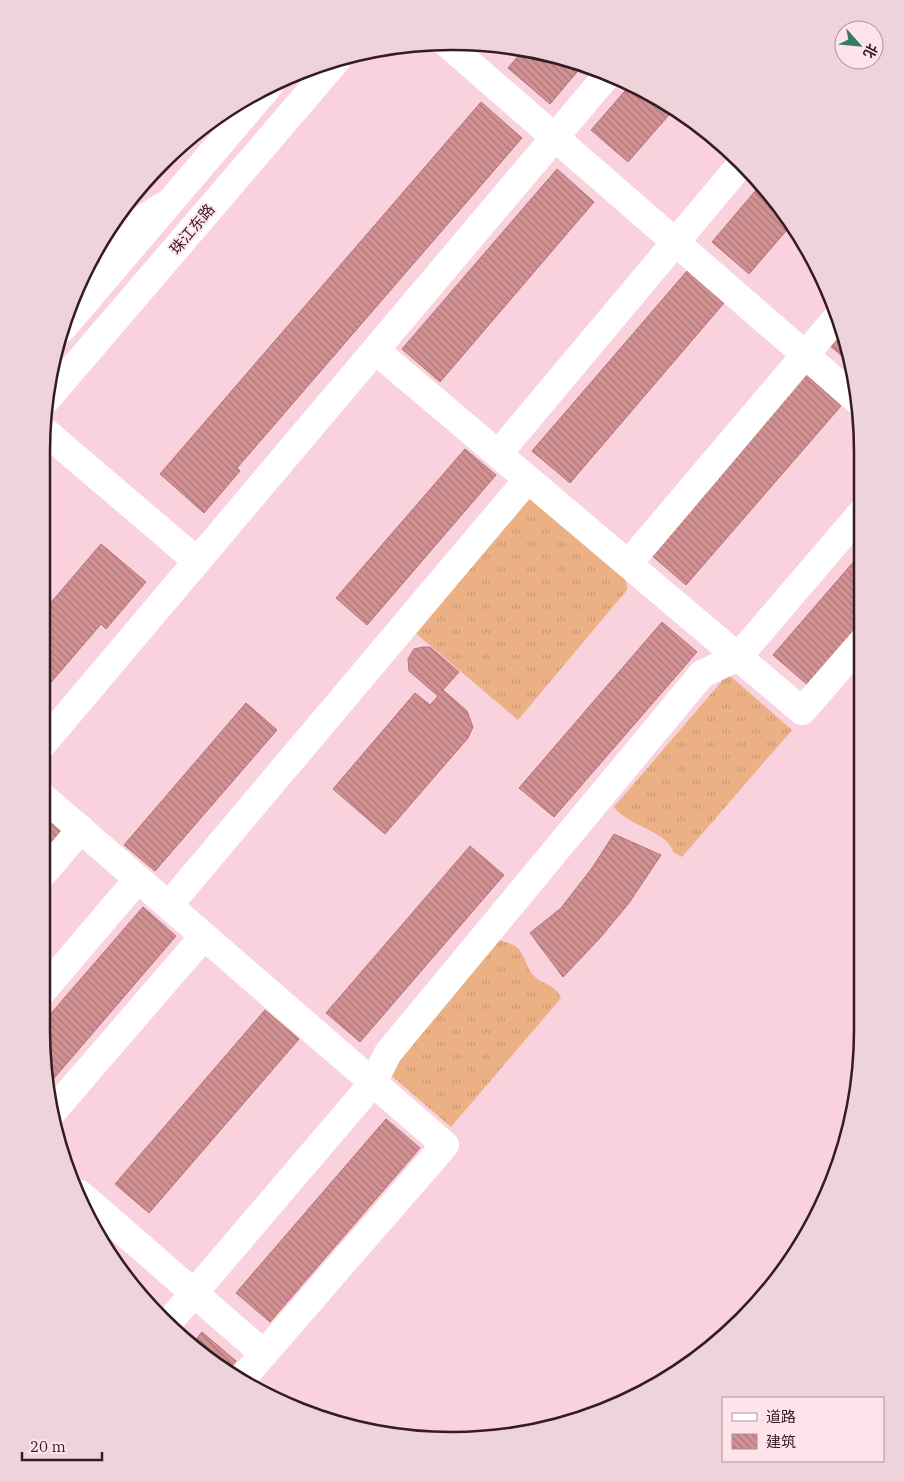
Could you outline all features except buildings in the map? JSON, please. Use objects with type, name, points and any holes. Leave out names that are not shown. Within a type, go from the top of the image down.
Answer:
[{"type":"main road","points":[[454,50],[850,394]]},
{"type":"main road","name":"珠江东路","points":[[55,390],[329,69]]},
{"type":"main road","points":[[50,736],[603,80]]},
{"type":"main road","points":[[75,314],[256,101]]},
{"type":"main road","points":[[498,454],[737,169]]},
{"type":"main road","points":[[112,238],[172,199]]},
{"type":"main road","points":[[628,564],[833,322]]},
{"type":"main road","points":[[375,350],[802,711],[854,651]]},
{"type":"main road","points":[[51,436],[197,561]]},
{"type":"main road","points":[[168,905],[528,479]]},
{"type":"main road","points":[[172,1318],[373,1083],[388,1053],[702,674],[738,657],[854,521]]},
{"type":"main road","points":[[50,803],[445,1145],[246,1375]]},
{"type":"main road","points":[[50,866],[80,829]]},
{"type":"main road","points":[[50,982],[138,879]]},
{"type":"main road","points":[[58,1106],[204,936]]},
{"type":"main road","points":[[88,1201],[264,1354]]},
{"type":"green space","points":[[527,495],[626,578],[627,590],[518,720],[413,631]]},
{"type":"green space","points":[[728,674],[792,730],[682,857],[673,852],[670,845],[664,839],[620,814],[614,807]]},
{"type":"green space","points":[[500,940],[512,944],[518,949],[534,976],[556,990],[561,998],[451,1127],[386,1071]]}]
